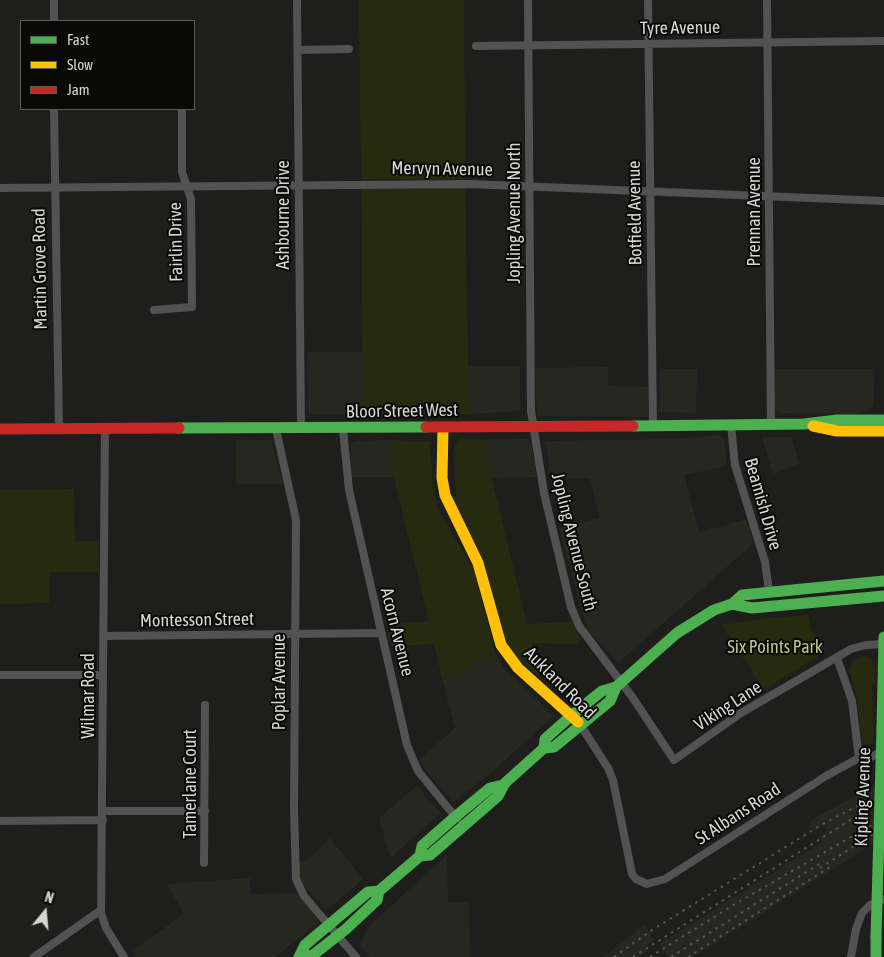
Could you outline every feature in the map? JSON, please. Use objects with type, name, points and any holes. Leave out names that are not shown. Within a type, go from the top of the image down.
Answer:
[{"type":"main road","name":"Bloor Street West","points":[[0,429],[343,429],[652,426],[804,424],[837,420],[884,420]]},
{"type":"main road","name":"Bloor Street West","points":[[804,424],[837,431],[884,431]]},
{"type":"main road","name":"Aukland Road","points":[[443,428],[442,478],[445,495],[478,563],[501,645],[518,668],[572,715],[581,726]]},
{"type":"main road","points":[[544,748],[546,739],[602,691],[619,684],[685,628],[714,610],[732,604],[742,595],[884,581]]},
{"type":"main road","points":[[732,604],[752,608],[884,596]]},
{"type":"main road","name":"Kipling Avenue","points":[[876,957],[884,637]]},
{"type":"main road","points":[[299,957],[306,945],[368,892],[379,891],[420,856],[430,855],[490,788],[502,785],[544,748],[554,747],[581,726],[610,701],[619,684]]},
{"type":"main road","points":[[304,957],[313,955],[338,936],[377,900],[379,891]]},
{"type":"street","points":[[54,0],[54,20]]},
{"type":"street","name":"Ashbourne Drive","points":[[297,0],[301,429]]},
{"type":"street","name":"Jopling Avenue North","points":[[528,0],[531,411],[534,426]]},
{"type":"street","name":"Botfield Avenue","points":[[648,0],[652,426]]},
{"type":"street","name":"Prennan Avenue","points":[[767,0],[771,424]]},
{"type":"street","name":"Tyre Avenue","points":[[476,46],[884,41]]},
{"type":"street","points":[[298,50],[349,49]]},
{"type":"street","name":"Martin Grove Road","points":[[54,110],[59,429]]},
{"type":"street","name":"Fairlin Drive","points":[[154,310],[192,307],[190,199],[182,172],[182,110]]},
{"type":"street","name":"Mervyn Avenue","points":[[0,188],[469,184],[884,201]]},
{"type":"street","name":"Beamish Drive","points":[[731,425],[734,465],[764,562],[769,591]]},
{"type":"street","name":"Jopling Avenue South","points":[[534,426],[544,492],[574,616],[619,684]]},
{"type":"street","name":"Wilmar Road","points":[[105,428],[101,910],[104,926],[124,957]]},
{"type":"street","name":"Poplar Avenue","points":[[276,429],[296,520],[294,634],[294,852],[296,880],[304,896],[356,957]]},
{"type":"street","name":"Acorn Avenue","points":[[343,429],[348,490],[413,763],[459,821]]},
{"type":"street","name":"Montesson Street","points":[[103,636],[381,633]]},
{"type":"street","name":"Viking Lane","points":[[619,684],[674,760],[742,713],[836,658],[858,646],[884,644]]},
{"type":"street","points":[[836,658],[852,702],[859,758]]},
{"type":"street","points":[[0,675],[103,676]]},
{"type":"street","name":"Tamerlane Court","points":[[204,863],[205,705]]},
{"type":"street","name":"Aukland Road","points":[[581,726],[608,768],[613,780],[626,848]]},
{"type":"street","name":"St Albans Road","points":[[626,848],[630,867],[636,879],[647,884],[658,882],[826,776],[859,758],[870,757],[884,750]]},
{"type":"street","points":[[103,812],[205,811]]},
{"type":"street","points":[[0,821],[103,820]]},
{"type":"street","points":[[851,957],[856,929],[862,913],[870,905],[884,899]]},
{"type":"street","points":[[34,957],[101,910]]},
{"type":"shaded area","points":[[307,352],[363,352],[363,414],[308,415]]},
{"type":"shaded area","points":[[468,366],[520,366],[520,411],[469,414]]},
{"type":"shaded area","points":[[608,367],[608,386],[648,387],[648,417],[537,416],[535,368]]},
{"type":"shaded area","points":[[660,369],[697,369],[696,413],[659,412]]},
{"type":"shaded area","points":[[774,369],[875,369],[873,405],[868,410],[857,414],[779,413],[774,409]]},
{"type":"shaded area","points":[[720,435],[724,439],[727,466],[684,475],[699,533],[746,519],[754,543],[618,663],[587,629],[559,528],[599,518],[590,478],[551,478],[546,441],[673,439]]},
{"type":"shaded area","points":[[762,437],[792,437],[799,464],[773,474]]},
{"type":"shaded area","points":[[482,439],[528,439],[531,442],[537,477],[490,478]]},
{"type":"shaded area","points":[[236,440],[271,440],[283,484],[236,484]]},
{"type":"shaded area","points":[[393,440],[391,477],[351,477],[351,444],[356,441]]},
{"type":"shaded area","points":[[495,653],[504,668],[554,716],[486,777],[453,802],[418,761],[455,728],[442,678]]},
{"type":"shaded area","points":[[884,781],[884,837],[693,957],[669,957],[659,944],[822,842],[819,837],[827,831],[823,826],[814,831],[809,824],[811,820]]},
{"type":"shaded area","points":[[417,786],[441,813],[390,858],[379,818]]},
{"type":"shaded area","points":[[330,838],[363,879],[327,910],[303,885],[299,878],[297,861],[307,861]]},
{"type":"shaded area","points":[[447,855],[448,902],[469,902],[470,957],[369,957],[360,944],[367,928]]},
{"type":"shaded area","points":[[250,878],[250,894],[296,893],[320,922],[275,957],[137,957],[132,951],[184,914],[167,884]]},
{"type":"shaded area","points":[[644,925],[654,940],[647,945],[650,950],[639,957],[603,957]]},
{"type":"green space","points":[[359,0],[464,0],[465,179],[361,179]]},
{"type":"green space","points":[[361,188],[465,188],[469,414],[363,414]]},
{"type":"green space","points":[[459,439],[482,439],[527,624],[571,622],[581,639],[577,644],[532,643],[538,676],[519,660],[505,641],[497,621],[486,568],[453,498],[456,496],[454,447]]},
{"type":"green space","points":[[393,440],[430,442],[433,486],[438,509],[475,572],[495,653],[442,678],[434,644],[391,646],[386,623],[429,622],[394,478],[391,477]]},
{"type":"green space","points":[[74,489],[75,541],[98,541],[99,572],[49,572],[49,603],[0,604],[0,490]]},
{"type":"green space","name":"Six Points Park","points":[[808,615],[811,630],[824,652],[764,690],[722,625]]},
{"type":"green space","points":[[866,656],[871,659],[875,667],[875,684],[872,685],[874,743],[870,745],[862,743],[857,697],[849,671],[853,660]]},
{"type":"railway","points":[[614,957],[649,932],[821,825],[884,792]]},
{"type":"railway","points":[[633,957],[871,807]]},
{"type":"railway","points":[[650,957],[735,904],[884,818]]},
{"type":"railway","points":[[820,868],[884,827]]},
{"type":"railway","points":[[671,957],[824,861]]},
{"type":"railway","points":[[688,957],[830,867]]},
{"type":"traffic: fast","points":[[633,426],[804,424],[837,420],[884,420]]},
{"type":"traffic: fast","points":[[179,428],[426,427]]},
{"type":"traffic: fast","points":[[544,748],[545,739],[572,715],[602,691],[616,687],[677,633],[714,610],[732,604],[742,595],[884,581]]},
{"type":"traffic: fast","points":[[732,604],[752,608],[884,596]]},
{"type":"traffic: fast","points":[[882,728],[884,637]]},
{"type":"traffic: fast","points":[[299,957],[305,945],[368,892],[379,891],[420,856],[430,855],[498,796],[505,783],[544,748],[554,747],[610,701],[616,687]]},
{"type":"traffic: fast","points":[[876,937],[882,728]]},
{"type":"traffic: fast","points":[[420,856],[422,846],[455,817],[490,788],[503,785]]},
{"type":"traffic: fast","points":[[303,957],[313,955],[346,929],[377,900],[379,891]]},
{"type":"traffic: fast","points":[[876,937],[876,957]]},
{"type":"traffic: slow","points":[[813,426],[837,431],[884,431]]},
{"type":"traffic: slow","points":[[443,428],[442,478],[445,495],[478,563],[501,645],[518,668],[578,722]]},
{"type":"traffic: jam","points":[[426,427],[633,426]]},
{"type":"traffic: jam","points":[[0,429],[179,428]]}]
